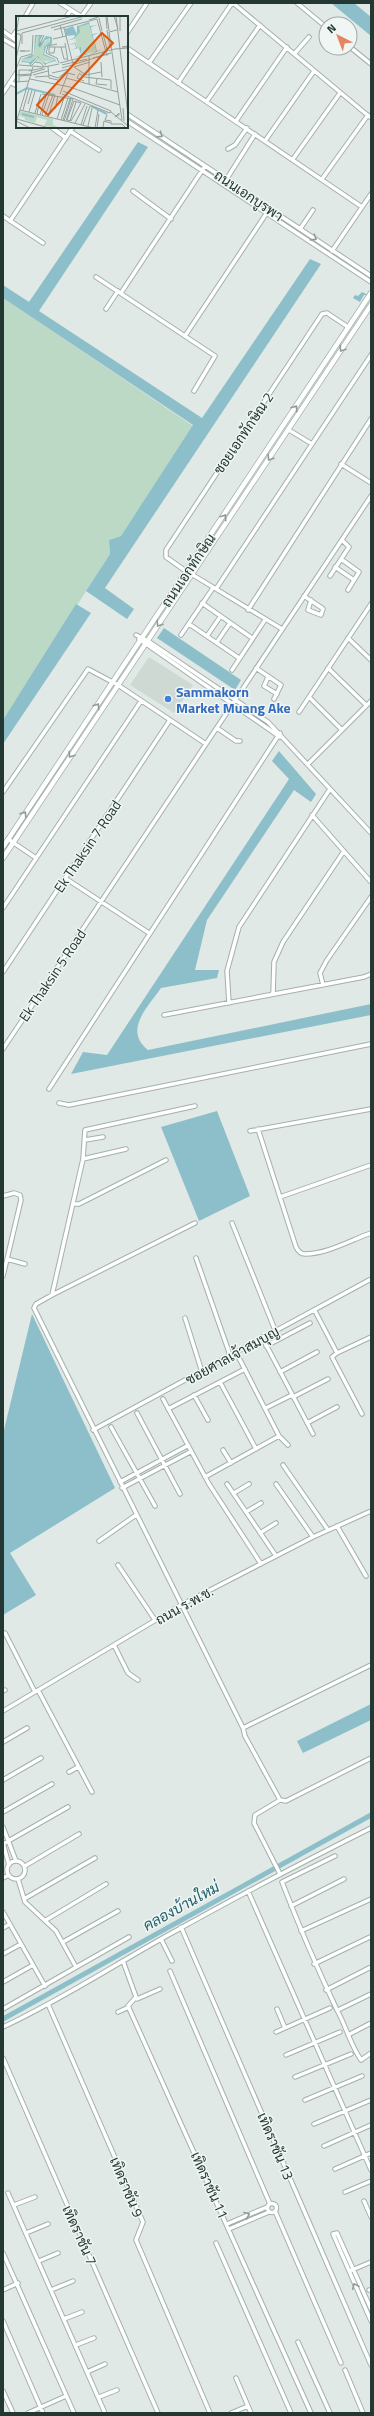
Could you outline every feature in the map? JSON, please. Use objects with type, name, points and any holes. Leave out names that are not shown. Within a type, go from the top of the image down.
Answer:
[{"type":"street","points":[[26,16],[33,3]]},
{"type":"street","points":[[60,3],[80,16]]},
{"type":"street","points":[[83,16],[91,3]]},
{"type":"street","points":[[128,32],[147,3]]},
{"type":"street","points":[[149,63],[191,3]]},
{"type":"street","points":[[178,83],[233,3],[369,116],[322,179]]},
{"type":"street","points":[[297,3],[318,20]]},
{"type":"street","points":[[67,16],[70,10]]},
{"type":"street","points":[[207,101],[260,25]]},
{"type":"street","points":[[3,31],[16,40]]},
{"type":"street","points":[[12,37],[16,31]]},
{"type":"street","points":[[295,53],[310,37]]},
{"type":"street","points":[[3,39],[16,47]]},
{"type":"street","points":[[236,121],[287,47]]},
{"type":"street","points":[[128,49],[362,207]]},
{"type":"street","points":[[358,53],[371,64]]},
{"type":"street","points":[[265,141],[314,71]]},
{"type":"street","points":[[3,93],[16,73]]},
{"type":"street","points":[[10,82],[16,85]]},
{"type":"street","points":[[293,159],[340,93]]},
{"type":"street","name":"ถนนเอกบูรพา","points":[[128,115],[269,210],[371,276]]},
{"type":"street","name":"ถนนเอกบูรพา","points":[[128,122],[266,215],[371,282]]},
{"type":"street","points":[[52,128],[66,138]]},
{"type":"street","points":[[10,221],[72,128]]},
{"type":"street","points":[[228,149],[235,145],[247,128]]},
{"type":"street","points":[[70,132],[99,150]]},
{"type":"street","points":[[226,180],[255,134]]},
{"type":"street","points":[[106,308],[120,292],[171,219],[205,166]]},
{"type":"street","points":[[133,191],[171,219]]},
{"type":"street","points":[[329,255],[371,194]]},
{"type":"street","points":[[185,336],[269,210]]},
{"type":"street","points":[[300,230],[313,210]]},
{"type":"street","points":[[3,216],[43,243]]},
{"type":"street","points":[[96,277],[216,358],[194,391]]},
{"type":"street","name":"ถนนเอกทักษิณ","points":[[3,847],[371,293]]},
{"type":"street","name":"ถนนเอกทักษิณ","points":[[3,858],[12,842],[289,430],[371,305]]},
{"type":"street","name":"ซอยเอกทักษิณ 2","points":[[187,572],[165,555],[170,543],[322,314],[327,313],[348,327]]},
{"type":"street","points":[[348,327],[354,330]]},
{"type":"street","points":[[181,635],[202,604],[215,589],[371,355]]},
{"type":"street","points":[[248,610],[371,419]]},
{"type":"street","points":[[283,426],[312,444]]},
{"type":"street","points":[[341,464],[371,483]]},
{"type":"street","name":"Ek Thaksin 5 Road","points":[[3,1048],[371,496]]},
{"type":"street","points":[[330,576],[349,547],[342,540]]},
{"type":"street","points":[[341,559],[358,572],[348,590]]},
{"type":"street","points":[[335,568],[354,580]]},
{"type":"street","points":[[187,572],[248,610],[282,629]]},
{"type":"street","points":[[304,596],[323,608],[321,615],[308,610],[310,600]]},
{"type":"street","points":[[202,604],[252,638]]},
{"type":"street","points":[[299,712],[371,604]]},
{"type":"street","points":[[368,609],[371,612]]},
{"type":"street","points":[[207,636],[220,616]]},
{"type":"street","points":[[232,670],[265,620]]},
{"type":"street","points":[[217,642],[230,623]]},
{"type":"street","points":[[189,624],[239,658]]},
{"type":"street","points":[[348,638],[371,660]]},
{"type":"street","points":[[141,639],[236,699],[280,734],[371,833]]},
{"type":"street","points":[[147,642],[233,703],[280,734]]},
{"type":"street","points":[[3,792],[86,670],[91,668],[206,744]]},
{"type":"street","points":[[256,668],[282,686],[274,699]]},
{"type":"street","points":[[328,668],[366,706]]},
{"type":"street","points":[[268,676],[264,686],[277,694]]},
{"type":"street","points":[[309,697],[342,730]]},
{"type":"street","points":[[3,908],[141,701]]},
{"type":"street","points":[[308,764],[371,701]]},
{"type":"street","name":"Ek Thaksin 7 Road","points":[[3,972],[170,720]]},
{"type":"street","points":[[217,728],[236,741],[240,741]]},
{"type":"street","points":[[49,1089],[149,933],[280,734]]},
{"type":"street","points":[[229,1003],[227,971],[239,927],[330,789]]},
{"type":"street","points":[[312,815],[371,882]]},
{"type":"street","points":[[8,839],[36,858]]},
{"type":"street","points":[[273,994],[274,962],[283,942],[344,851]]},
{"type":"street","points":[[65,878],[149,933]]},
{"type":"street","points":[[323,985],[320,973],[327,960],[371,896]]},
{"type":"street","points":[[164,1015],[323,985],[371,974]]},
{"type":"street","points":[[59,1103],[69,1105],[371,1044]]},
{"type":"street","points":[[52,1295],[83,1159],[85,1130],[195,1106]]},
{"type":"street","points":[[250,1131],[371,1109]]},
{"type":"street","points":[[258,1129],[296,1247],[304,1254],[324,1250],[371,1233]]},
{"type":"street","points":[[85,1140],[103,1137]]},
{"type":"street","points":[[83,1159],[126,1149]]},
{"type":"street","points":[[72,1204],[79,1204],[166,1160]]},
{"type":"street","points":[[280,1197],[371,1165]]},
{"type":"street","points":[[3,1196],[14,1193],[20,1195],[21,1200],[3,1276]]},
{"type":"street","points":[[196,1222],[52,1295],[36,1304],[34,1308],[93,1430],[243,1728],[245,1736],[280,1800]]},
{"type":"street","points":[[232,1223],[275,1330]]},
{"type":"street","points":[[196,1258],[230,1355]]},
{"type":"street","points":[[7,1259],[25,1264]]},
{"type":"street","name":"ซอยศาลเจ้าสมบุญ","points":[[93,1430],[371,1279]]},
{"type":"street","points":[[314,1311],[337,1353]]},
{"type":"street","points":[[184,1318],[202,1372]]},
{"type":"street","points":[[266,1346],[310,1323]]},
{"type":"street","points":[[362,1414],[347,1384],[332,1360],[337,1353],[371,1337]]},
{"type":"street","points":[[262,1338],[313,1434]]},
{"type":"street","points":[[280,1372],[317,1352]]},
{"type":"street","points":[[239,1358],[266,1408],[279,1436],[288,1445]]},
{"type":"street","points":[[168,1409],[245,1369]]},
{"type":"street","points":[[266,1408],[328,1379]]},
{"type":"street","points":[[220,1382],[256,1449]]},
{"type":"street","points":[[194,1395],[208,1420]]},
{"type":"street","points":[[163,1399],[204,1477],[261,1564]]},
{"type":"street","points":[[307,1423],[337,1407]]},
{"type":"street","points":[[137,1413],[180,1494]]},
{"type":"street","points":[[111,1427],[155,1506]]},
{"type":"street","points":[[204,1477],[279,1436]]},
{"type":"street","points":[[120,1482],[187,1446]]},
{"type":"street","points":[[223,1450],[231,1463]]},
{"type":"street","points":[[122,1488],[190,1452]]},
{"type":"street","points":[[283,1465],[328,1530]]},
{"type":"street","points":[[227,1484],[276,1556]]},
{"type":"street","points":[[234,1493],[249,1484]]},
{"type":"street","points":[[276,1484],[313,1537]]},
{"type":"street","points":[[246,1512],[261,1503]]},
{"type":"street","name":"ถนน ร.พ.ช.","points":[[3,1711],[181,1605],[313,1537],[371,1511]]},
{"type":"street","points":[[99,1541],[136,1515]]},
{"type":"street","points":[[260,1533],[276,1523]]},
{"type":"street","points":[[337,1526],[366,1576]]},
{"type":"street","points":[[118,1565],[155,1620]]},
{"type":"street","points":[[5,1633],[92,1792]]},
{"type":"street","points":[[114,1645],[128,1673],[138,1680]]},
{"type":"street","points":[[243,1728],[371,1666]]},
{"type":"street","points":[[3,1742],[27,1728]]},
{"type":"street","points":[[3,1780],[41,1758]]},
{"type":"street","points":[[279,1872],[253,1819],[255,1815],[280,1800],[286,1801],[371,1758]]},
{"type":"street","points":[[69,1772],[78,1767]]},
{"type":"street","points":[[3,1812],[52,1784]]},
{"type":"street","points":[[9,1875],[9,1865],[3,1843],[68,1807]]},
{"type":"street","points":[[3,1827],[16,1861],[25,1866]]},
{"type":"street","points":[[3,2027],[48,2004],[279,1872],[371,1828]]},
{"type":"street","points":[[25,1866],[79,1834]]},
{"type":"street","points":[[335,1856],[282,1882],[314,1964],[326,1990],[338,2010],[348,2035],[361,2060],[371,2053]]},
{"type":"street","points":[[24,1899],[95,1858]]},
{"type":"street","points":[[9,1865],[16,1861]]},
{"type":"street","points":[[18,1879],[25,1874],[25,1866]]},
{"type":"street","points":[[3,1878],[9,1875]]},
{"type":"street","points":[[9,1875],[18,1879],[24,1899],[46,1920],[63,1942],[76,1967]]},
{"type":"street","points":[[291,1906],[344,1879]]},
{"type":"street","points":[[46,1920],[106,1884]]},
{"type":"street","points":[[248,1891],[371,2170]]},
{"type":"street","points":[[301,1931],[371,1899]]},
{"type":"street","points":[[63,1942],[118,1911]]},
{"type":"street","points":[[3,1912],[45,1986]]},
{"type":"street","points":[[3,1928],[10,1924]]},
{"type":"street","name":"เทิดราชัน 13","points":[[181,1927],[371,2365]]},
{"type":"street","points":[[3,2009],[129,1937]]},
{"type":"street","points":[[314,1964],[370,1937]]},
{"type":"street","points":[[161,1939],[172,1961]]},
{"type":"street","points":[[3,1954],[21,1944]]},
{"type":"street","points":[[123,1961],[137,1999]]},
{"type":"street","points":[[3,1982],[33,1965]]},
{"type":"street","points":[[326,1990],[371,1967]]},
{"type":"street","points":[[170,1971],[269,2206],[269,2212]]},
{"type":"street","points":[[118,2012],[129,2007],[129,2003],[160,1989]]},
{"type":"street","points":[[338,2010],[371,1994]]},
{"type":"street","name":"เทิดราชัน 9","points":[[48,2004],[143,2222],[136,2240],[210,2413]]},
{"type":"street","name":"เทิดราชัน 11","points":[[129,2007],[311,2413]]},
{"type":"street","points":[[276,2032],[330,2008]]},
{"type":"street","points":[[277,2009],[285,2028]]},
{"type":"street","points":[[348,2035],[371,2023]]},
{"type":"street","points":[[286,2055],[340,2032]]},
{"type":"street","points":[[295,2077],[351,2054]]},
{"type":"street","name":"เทิดราชัน 7","points":[[3,2058],[158,2413]]},
{"type":"street","points":[[305,2100],[362,2076]]},
{"type":"street","points":[[314,2124],[371,2100]]},
{"type":"street","points":[[324,2146],[371,2125]]},
{"type":"street","points":[[335,2170],[371,2153]]},
{"type":"street","points":[[345,2192],[371,2181]]},
{"type":"street","points":[[8,2193],[105,2413]]},
{"type":"street","points":[[14,2205],[35,2197]]},
{"type":"street","points":[[364,2201],[371,2217]]},
{"type":"street","points":[[227,2224],[269,2206],[275,2206],[275,2211],[341,2363]]},
{"type":"street","points":[[229,2229],[269,2212],[275,2211]]},
{"type":"street","points":[[26,2233],[48,2224]]},
{"type":"street","points":[[371,2309],[337,2233],[334,2234],[371,2321]]},
{"type":"street","points":[[216,2243],[291,2413]]},
{"type":"street","points":[[3,2253],[74,2413]]},
{"type":"street","points":[[39,2261],[58,2253]]},
{"type":"street","points":[[349,2272],[371,2262]]},
{"type":"street","points":[[51,2290],[73,2281]]},
{"type":"street","points":[[3,2290],[18,2284]]},
{"type":"street","points":[[64,2319],[82,2312]]},
{"type":"street","points":[[3,2321],[43,2413]]},
{"type":"street","points":[[76,2345],[94,2338]]},
{"type":"street","points":[[298,2342],[330,2413]]},
{"type":"street","points":[[87,2372],[105,2364]]},
{"type":"street","points":[[345,2370],[363,2413]]},
{"type":"street","points":[[236,2378],[251,2413]]},
{"type":"street","points":[[98,2397],[117,2390]]},
{"type":"street","points":[[3,2391],[13,2413]]},
{"type":"street","points":[[28,2413],[66,2396]]},
{"type":"street","points":[[231,2413],[248,2406]]},
{"type":"shaded area","name":"Sammakorn Market Muang Ake","points":[[149,657],[193,685],[174,713],[130,685]]},
{"type":"green space","points":[[3,298],[193,426],[121,536],[109,540],[110,554],[3,720]]},
{"type":"water","points":[[331,3],[354,3],[371,17],[371,36],[358,25],[358,16],[347,16]]},
{"type":"water","points":[[138,142],[148,147],[39,311],[202,418],[310,259],[321,264],[105,588],[134,609],[127,619],[86,591],[110,554],[109,540],[121,536],[193,425],[3,298],[3,285],[29,302]]},
{"type":"water","points":[[362,292],[368,295],[364,295],[360,302],[353,298],[355,295],[358,296]]},
{"type":"water","points":[[76,604],[91,613],[3,744],[3,720]]},
{"type":"water","points":[[164,628],[241,680],[235,690],[157,638]]},
{"type":"water","points":[[279,751],[316,794],[311,802],[294,790],[207,920],[195,970],[219,970],[217,978],[161,988],[140,1019],[138,1035],[141,1042],[148,1050],[371,1004],[371,1015],[71,1074],[83,1052],[107,1055],[289,779],[272,761]]},
{"type":"water","points":[[217,1111],[250,1196],[199,1221],[161,1127]]},
{"type":"water","points":[[32,1314],[115,1488],[10,1553],[36,1595],[3,1615],[3,1434]]},
{"type":"water","points":[[371,1704],[371,1720],[303,1753],[297,1741]]},
{"type":"waterway","name":"คลองบ้านใหม่","points":[[3,2019],[371,1815]]},
{"type":"place","name":"Sammakorn Market Muang Ake","points":[[168,699]]}]
